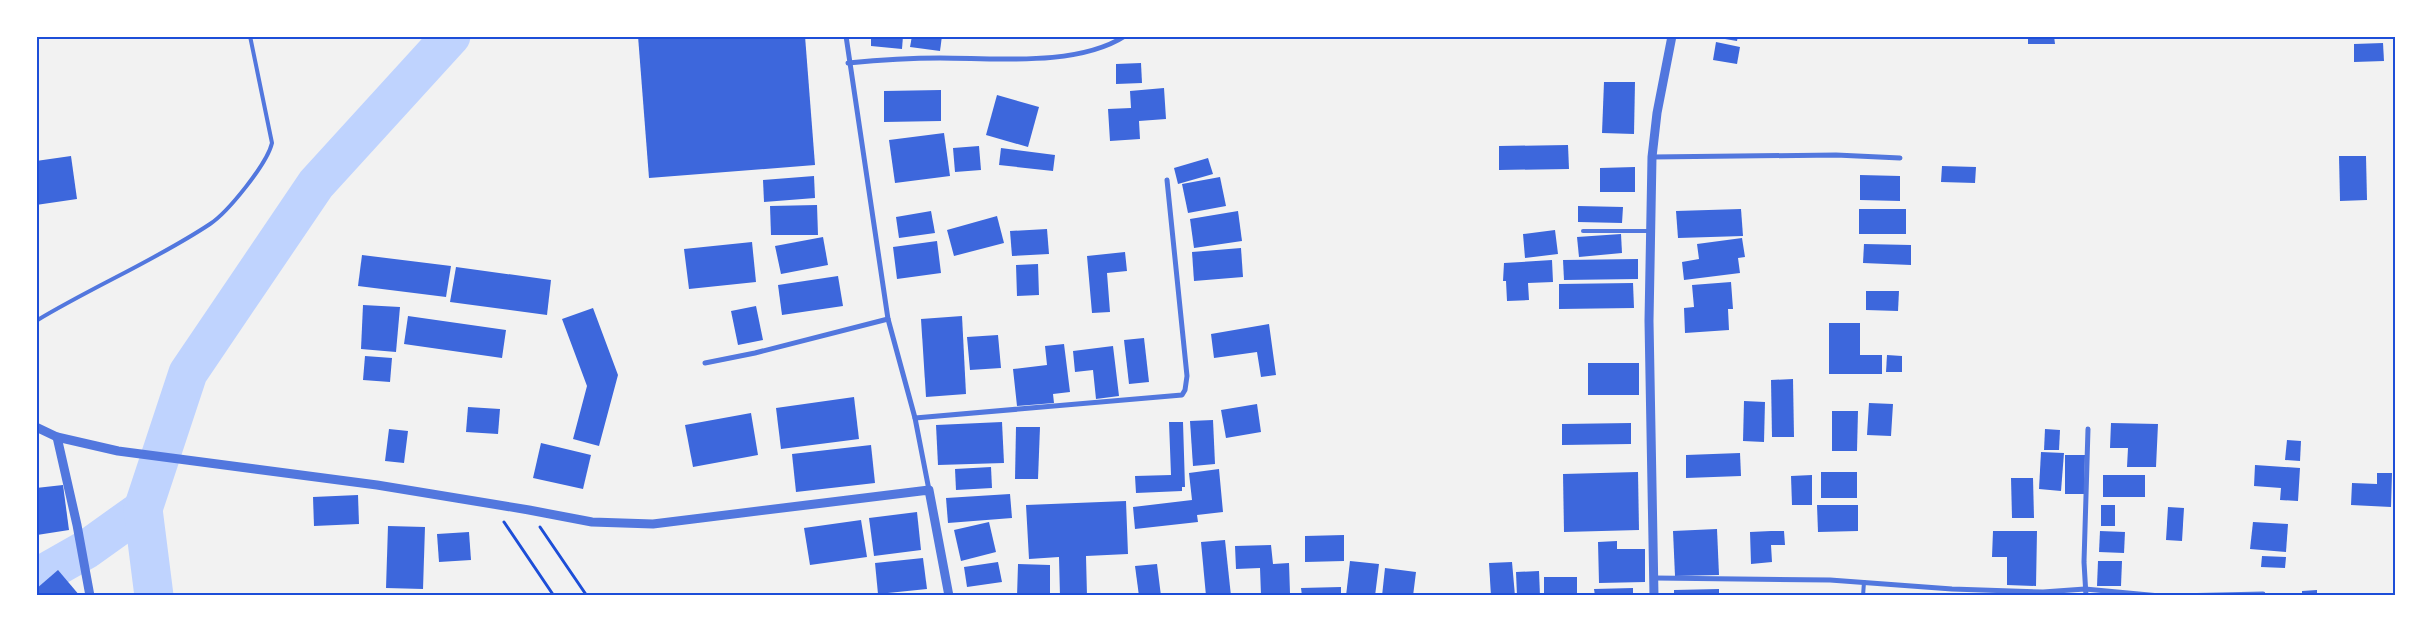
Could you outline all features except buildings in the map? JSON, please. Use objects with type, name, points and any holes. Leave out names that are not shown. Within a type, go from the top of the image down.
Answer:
[{"type":"street","points":[[846,36],[848,63],[888,319],[916,418],[949,596]]},
{"type":"street","points":[[848,63],[904,58],[1052,56],[1081,52],[1116,42],[1125,36]]},
{"type":"street","points":[[1654,596],[1649,321],[1652,157],[1657,114],[1672,36]]},
{"type":"street","points":[[1652,157],[1836,155],[1900,158]]},
{"type":"street","points":[[916,418],[1182,395],[1186,390],[1187,376],[1166,180]]},
{"type":"street","points":[[705,363],[755,354],[888,319]]},
{"type":"street","points":[[36,427],[57,437],[118,451],[268,473],[377,485],[592,522],[653,524],[929,490]]},
{"type":"street","points":[[2086,596],[2084,562],[2088,430]]},
{"type":"street","points":[[57,437],[78,525],[90,596]]},
{"type":"street","points":[[1655,578],[1864,582],[1952,589],[2043,592],[2086,589],[2160,596]]},
{"type":"street","points":[[2175,596],[2263,594]]},
{"type":"lane","points":[[36,320],[212,223],[253,178],[269,156],[272,143],[250,36]]},
{"type":"lane","points":[[1584,231],[1650,231]]},
{"type":"lane","points":[[1863,596],[1864,582]]},
{"type":"path","points":[[492,504],[554,596]]},
{"type":"path","points":[[529,510],[587,596]]},
{"type":"waterway","points":[[154,596],[143,509],[188,373],[316,184],[451,36]]},
{"type":"waterway","points":[[36,578],[87,549],[143,509]]}]
